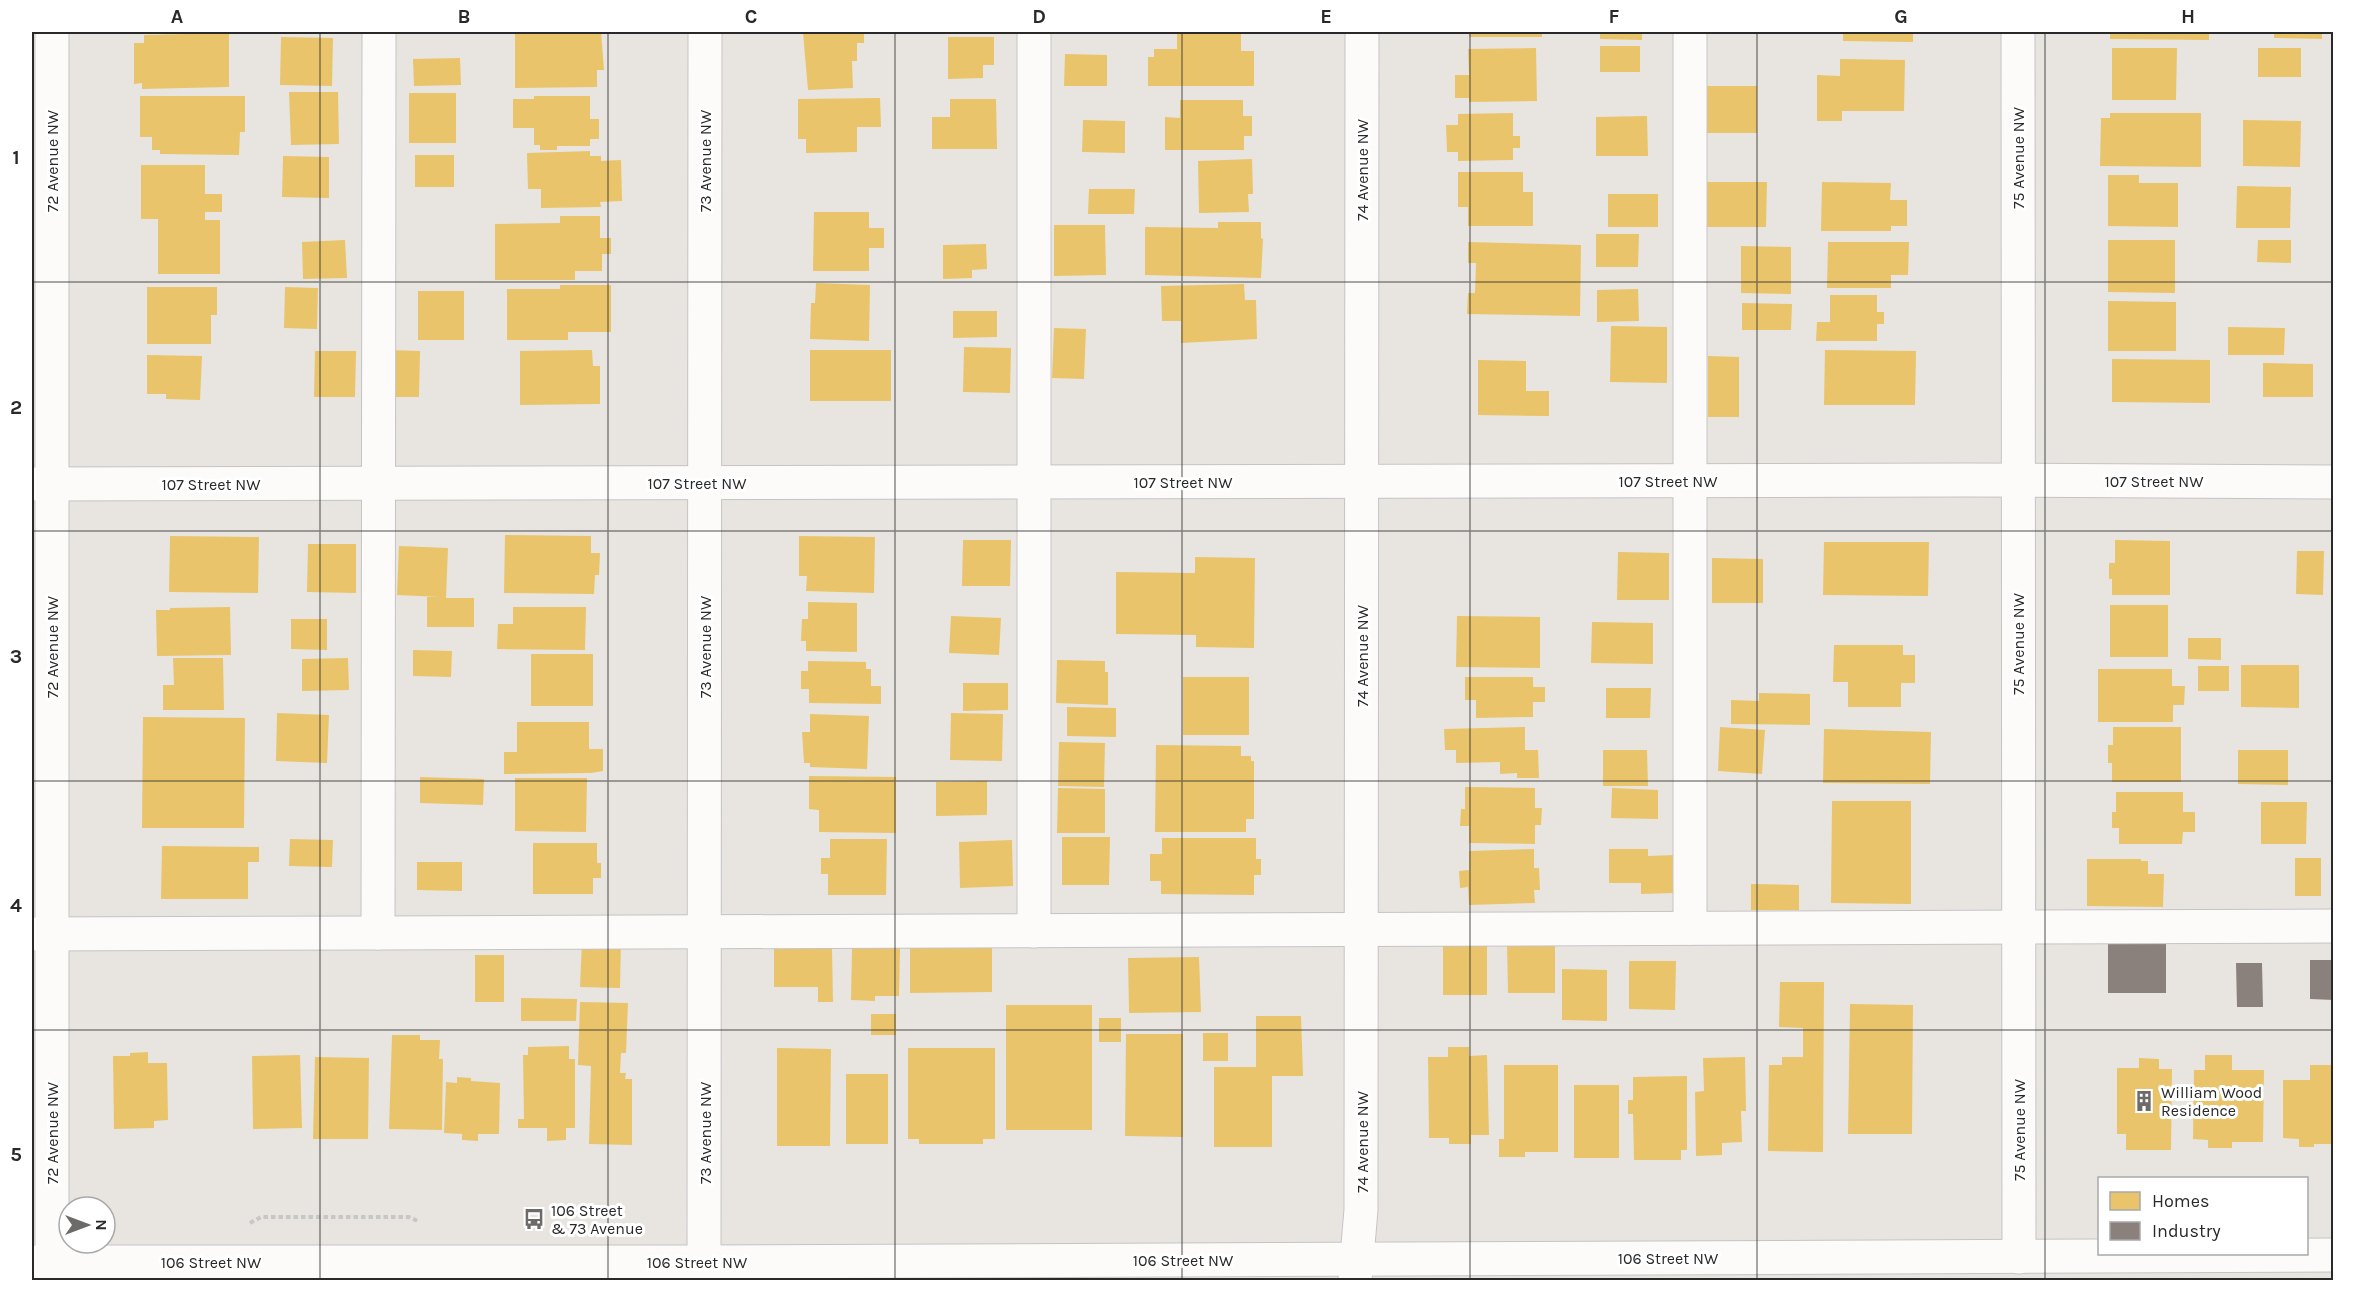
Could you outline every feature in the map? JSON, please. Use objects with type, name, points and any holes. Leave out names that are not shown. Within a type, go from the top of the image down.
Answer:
[{"type":"street","name":"72 Avenue NW","points":[[42,1262],[42,484],[52,32]]},
{"type":"street","points":[[378,933],[379,32]]},
{"type":"street","name":"73 Avenue NW","points":[[704,1262],[705,32]]},
{"type":"street","points":[[1034,32],[1034,931]]},
{"type":"street","name":"74 Avenue NW","points":[[1357,1270],[1361,1210],[1363,929],[1362,32]]},
{"type":"street","points":[[1690,32],[1690,928]]},
{"type":"street","name":"75 Avenue NW","points":[[2018,32],[2019,1257]]},
{"type":"street","name":"107 Street NW","points":[[42,484],[2334,482]]},
{"type":"street","points":[[42,934],[2334,926]]},
{"type":"street","name":"106 Street NW","points":[[42,1262],[704,1262],[1357,1270],[2019,1257],[2334,1255]]},
{"type":"building: Homes","points":[[515,32],[601,32],[604,70],[597,70],[597,87],[515,88]]},
{"type":"building: Homes","points":[[864,32],[864,43],[857,43],[857,61],[852,61],[853,88],[808,90],[803,33]]},
{"type":"building: Homes","points":[[1469,32],[1542,32],[1542,37],[1469,37]]},
{"type":"building: Homes","points":[[1600,32],[1642,32],[1642,40],[1600,39]]},
{"type":"building: Homes","points":[[1843,32],[1913,32],[1913,42],[1843,41]]},
{"type":"building: Homes","points":[[2110,32],[2209,32],[2209,40],[2110,39]]},
{"type":"building: Homes","points":[[2274,32],[2322,32],[2322,39],[2274,38]]},
{"type":"building: Homes","points":[[229,33],[229,87],[142,89],[142,83],[134,84],[134,43],[144,43],[144,35]]},
{"type":"building: Homes","points":[[1177,33],[1241,33],[1241,51],[1254,51],[1254,86],[1148,86],[1148,57],[1154,57],[1154,49],[1177,49]]},
{"type":"building: Homes","points":[[281,37],[333,38],[332,86],[280,85]]},
{"type":"building: Homes","points":[[948,37],[994,37],[994,65],[983,65],[983,78],[948,79]]},
{"type":"building: Homes","points":[[1600,46],[1640,46],[1640,72],[1600,72]]},
{"type":"building: Homes","points":[[1536,48],[1537,101],[1469,102],[1469,98],[1455,98],[1455,75],[1469,75],[1468,49]]},
{"type":"building: Homes","points":[[2112,48],[2177,48],[2176,100],[2112,100]]},
{"type":"building: Homes","points":[[2258,48],[2301,48],[2301,77],[2258,77]]},
{"type":"building: Homes","points":[[1065,54],[1107,55],[1107,86],[1064,86]]},
{"type":"building: Homes","points":[[460,58],[461,85],[414,86],[413,59]]},
{"type":"building: Homes","points":[[1840,59],[1905,60],[1904,111],[1842,111],[1842,121],[1817,121],[1817,75],[1840,76]]},
{"type":"building: Homes","points":[[1705,86],[1757,86],[1757,133],[1705,133]]},
{"type":"building: Homes","points":[[289,92],[338,92],[339,144],[291,145]]},
{"type":"building: Homes","points":[[409,93],[456,93],[456,143],[409,143]]},
{"type":"building: Homes","points":[[140,96],[245,96],[245,132],[240,132],[239,155],[160,154],[160,150],[152,150],[152,137],[140,137]]},
{"type":"building: Homes","points":[[534,96],[590,96],[590,119],[599,119],[599,139],[590,139],[590,146],[557,146],[557,150],[540,150],[540,145],[534,145],[534,128],[513,128],[513,99],[534,99]]},
{"type":"building: Homes","points":[[880,98],[881,127],[857,127],[857,152],[806,153],[806,139],[798,139],[798,99]]},
{"type":"building: Homes","points":[[950,99],[996,99],[997,149],[932,149],[932,117],[950,117]]},
{"type":"building: Homes","points":[[1180,100],[1243,100],[1243,116],[1252,116],[1252,136],[1244,136],[1244,150],[1165,150],[1165,117],[1180,118]]},
{"type":"building: Homes","points":[[1513,113],[1513,136],[1520,136],[1520,148],[1513,148],[1513,160],[1458,161],[1458,152],[1447,152],[1446,125],[1458,125],[1458,114]]},
{"type":"building: Homes","points":[[2110,113],[2201,113],[2201,167],[2100,166],[2101,118],[2110,118]]},
{"type":"building: Homes","points":[[1647,116],[1648,156],[1596,156],[1596,117]]},
{"type":"building: Homes","points":[[1083,120],[1125,121],[1125,153],[1082,152]]},
{"type":"building: Homes","points":[[2243,120],[2301,121],[2300,167],[2243,166]]},
{"type":"building: Homes","points":[[590,151],[590,156],[601,156],[601,161],[621,160],[622,201],[600,202],[601,207],[541,208],[541,189],[528,189],[527,153]]},
{"type":"building: Homes","points":[[415,155],[454,155],[454,187],[415,187]]},
{"type":"building: Homes","points":[[283,156],[329,157],[329,198],[282,197]]},
{"type":"building: Homes","points":[[1252,159],[1253,194],[1248,194],[1249,212],[1199,213],[1198,161]]},
{"type":"building: Homes","points":[[141,165],[205,165],[205,194],[222,194],[222,212],[205,212],[205,220],[220,220],[220,274],[158,274],[158,219],[141,219]]},
{"type":"building: Homes","points":[[1458,172],[1523,172],[1523,192],[1533,192],[1533,226],[1468,226],[1468,207],[1458,207]]},
{"type":"building: Homes","points":[[2108,175],[2139,175],[2139,183],[2178,183],[2178,227],[2108,226]]},
{"type":"building: Homes","points":[[1705,182],[1767,182],[1766,227],[1705,227]]},
{"type":"building: Homes","points":[[1822,182],[1891,183],[1890,200],[1907,200],[1907,226],[1891,226],[1891,231],[1821,231]]},
{"type":"building: Homes","points":[[2237,186],[2291,187],[2290,228],[2236,228]]},
{"type":"building: Homes","points":[[1089,189],[1135,189],[1134,214],[1088,214]]},
{"type":"building: Homes","points":[[1608,194],[1658,194],[1658,227],[1608,227]]},
{"type":"building: Homes","points":[[814,212],[869,212],[869,228],[884,228],[884,248],[869,248],[869,271],[813,271]]},
{"type":"building: Homes","points":[[560,216],[600,216],[600,238],[611,238],[611,254],[602,254],[602,271],[575,271],[575,280],[495,280],[495,224],[560,223]]},
{"type":"building: Homes","points":[[1218,222],[1261,222],[1261,238],[1263,239],[1261,278],[1145,275],[1145,227],[1218,228]]},
{"type":"building: Homes","points":[[1054,225],[1105,225],[1106,275],[1054,276]]},
{"type":"building: Homes","points":[[1596,234],[1639,234],[1638,267],[1596,267]]},
{"type":"building: Homes","points":[[345,240],[347,278],[303,279],[302,242]]},
{"type":"building: Homes","points":[[2108,240],[2175,240],[2175,293],[2108,292]]},
{"type":"building: Homes","points":[[2258,240],[2291,240],[2291,263],[2257,262]]},
{"type":"building: Homes","points":[[1468,242],[1581,245],[1580,316],[1467,314],[1468,293],[1475,293],[1476,263],[1468,263]]},
{"type":"building: Homes","points":[[1828,242],[1909,242],[1908,275],[1891,275],[1891,288],[1827,288]]},
{"type":"building: Homes","points":[[986,244],[987,269],[972,270],[972,278],[943,279],[943,245]]},
{"type":"building: Homes","points":[[1741,246],[1791,247],[1791,294],[1741,293]]},
{"type":"building: Homes","points":[[816,283],[870,285],[869,341],[810,339],[811,303],[815,303]]},
{"type":"building: Homes","points":[[1244,284],[1245,300],[1256,300],[1257,339],[1181,343],[1181,321],[1162,321],[1161,286]]},
{"type":"building: Homes","points":[[560,285],[611,285],[611,332],[568,332],[568,340],[507,340],[507,289],[560,289]]},
{"type":"building: Homes","points":[[147,287],[217,287],[217,315],[211,315],[211,344],[147,344]]},
{"type":"building: Homes","points":[[285,287],[318,288],[317,329],[284,328]]},
{"type":"building: Homes","points":[[1638,289],[1639,321],[1597,322],[1597,290]]},
{"type":"building: Homes","points":[[418,291],[464,291],[464,340],[418,340]]},
{"type":"building: Homes","points":[[1830,295],[1877,295],[1877,312],[1884,312],[1884,324],[1877,324],[1877,341],[1816,341],[1817,322],[1830,322]]},
{"type":"building: Homes","points":[[2108,301],[2176,302],[2176,351],[2108,351]]},
{"type":"building: Homes","points":[[1742,303],[1792,304],[1791,330],[1742,330]]},
{"type":"building: Homes","points":[[953,311],[997,311],[997,337],[953,338]]},
{"type":"building: Homes","points":[[1611,326],[1667,327],[1667,383],[1610,382]]},
{"type":"building: Homes","points":[[2228,327],[2285,328],[2284,355],[2228,355]]},
{"type":"building: Homes","points":[[1054,328],[1086,329],[1084,379],[1052,378]]},
{"type":"building: Homes","points":[[964,347],[1011,348],[1010,393],[963,392]]},
{"type":"building: Homes","points":[[389,350],[420,351],[419,397],[389,397]]},
{"type":"building: Homes","points":[[592,350],[593,366],[600,366],[600,404],[520,405],[520,351]]},
{"type":"building: Homes","points":[[810,350],[891,350],[891,401],[810,401]]},
{"type":"building: Homes","points":[[1825,350],[1916,351],[1915,405],[1824,405]]},
{"type":"building: Homes","points":[[315,351],[356,351],[355,397],[314,397]]},
{"type":"building: Homes","points":[[147,355],[202,356],[200,400],[166,399],[166,394],[147,394]]},
{"type":"building: Homes","points":[[1708,356],[1739,357],[1739,417],[1708,417]]},
{"type":"building: Homes","points":[[2112,359],[2210,360],[2210,403],[2112,402]]},
{"type":"building: Homes","points":[[1478,360],[1526,361],[1526,391],[1549,391],[1549,416],[1478,415]]},
{"type":"building: Homes","points":[[2263,363],[2313,364],[2313,397],[2263,397]]},
{"type":"building: Homes","points":[[505,535],[591,536],[591,553],[600,553],[599,575],[595,575],[594,594],[504,593]]},
{"type":"building: Homes","points":[[170,536],[259,537],[258,593],[169,592]]},
{"type":"building: Homes","points":[[799,536],[875,537],[874,593],[806,591],[807,576],[799,576]]},
{"type":"building: Homes","points":[[963,540],[1011,540],[1010,586],[962,586]]},
{"type":"building: Homes","points":[[2115,540],[2170,541],[2170,595],[2112,595],[2109,563],[2115,563]]},
{"type":"building: Homes","points":[[1824,542],[1929,542],[1928,596],[1823,595]]},
{"type":"building: Homes","points":[[308,544],[356,544],[356,593],[307,592]]},
{"type":"building: Homes","points":[[399,546],[448,548],[446,598],[474,598],[474,627],[427,627],[427,597],[440,597],[397,595]]},
{"type":"building: Homes","points":[[2297,551],[2324,551],[2323,595],[2296,594]]},
{"type":"building: Homes","points":[[1618,552],[1669,553],[1669,600],[1617,600]]},
{"type":"building: Homes","points":[[1195,557],[1255,558],[1254,648],[1196,647],[1196,635],[1116,634],[1116,572],[1195,573]]},
{"type":"building: Homes","points":[[1712,558],[1763,559],[1763,603],[1712,603]]},
{"type":"building: Homes","points":[[808,602],[857,603],[857,652],[806,651],[806,641],[801,641],[802,619],[808,619]]},
{"type":"building: Homes","points":[[2110,605],[2168,605],[2168,657],[2110,657]]},
{"type":"building: Homes","points":[[230,607],[231,655],[157,656],[156,610]]},
{"type":"building: Homes","points":[[513,607],[586,607],[585,650],[497,649],[498,624],[513,624]]},
{"type":"building: Homes","points":[[951,616],[1001,618],[999,655],[949,653]]},
{"type":"building: Homes","points":[[1457,616],[1540,617],[1540,668],[1456,667]]},
{"type":"building: Homes","points":[[291,619],[327,619],[327,650],[291,649]]},
{"type":"building: Homes","points":[[1592,622],[1653,623],[1653,664],[1591,663]]},
{"type":"building: Homes","points":[[2188,638],[2221,638],[2221,660],[2188,659]]},
{"type":"building: Homes","points":[[1834,645],[1903,645],[1903,655],[1915,655],[1915,683],[1901,683],[1901,707],[1848,707],[1848,682],[1833,682]]},
{"type":"building: Homes","points":[[413,650],[452,651],[451,677],[413,676]]},
{"type":"building: Homes","points":[[531,654],[593,654],[593,706],[531,706]]},
{"type":"building: Homes","points":[[173,658],[223,658],[224,710],[163,710],[163,685],[174,685]]},
{"type":"building: Homes","points":[[348,658],[349,690],[302,691],[302,659]]},
{"type":"building: Homes","points":[[1057,660],[1105,661],[1105,672],[1108,672],[1108,705],[1056,703]]},
{"type":"building: Homes","points":[[808,661],[866,662],[866,669],[871,669],[871,686],[881,686],[881,704],[809,703],[809,689],[801,689],[801,671],[808,671]]},
{"type":"building: Homes","points":[[2241,665],[2299,665],[2299,708],[2241,707]]},
{"type":"building: Homes","points":[[2198,666],[2229,666],[2229,691],[2198,691]]},
{"type":"building: Homes","points":[[2098,669],[2172,669],[2172,686],[2185,686],[2184,705],[2173,705],[2173,722],[2098,722]]},
{"type":"building: Homes","points":[[1183,677],[1249,677],[1249,735],[1183,735]]},
{"type":"building: Homes","points":[[1465,677],[1533,677],[1533,687],[1545,687],[1545,702],[1533,702],[1533,717],[1476,718],[1476,700],[1465,700]]},
{"type":"building: Homes","points":[[963,683],[1008,683],[1008,710],[963,711]]},
{"type":"building: Homes","points":[[1606,688],[1651,688],[1650,718],[1606,718]]},
{"type":"building: Homes","points":[[1759,693],[1810,694],[1810,725],[1731,724],[1731,700],[1759,701]]},
{"type":"building: Homes","points":[[1067,707],[1116,708],[1116,737],[1067,736]]},
{"type":"building: Homes","points":[[277,713],[329,715],[327,763],[276,761]]},
{"type":"building: Homes","points":[[951,713],[1003,714],[1002,761],[950,760]]},
{"type":"building: Homes","points":[[810,714],[869,716],[867,769],[810,767],[810,763],[804,763],[802,732],[810,732]]},
{"type":"building: Homes","points":[[143,717],[245,718],[244,828],[142,828]]},
{"type":"building: Homes","points":[[517,722],[589,722],[589,749],[603,749],[603,771],[504,774],[504,752],[517,752]]},
{"type":"building: Homes","points":[[1525,727],[1525,750],[1538,750],[1539,778],[1517,778],[1517,773],[1500,774],[1500,762],[1456,763],[1456,750],[1445,750],[1444,729]]},
{"type":"building: Homes","points":[[1720,727],[1765,730],[1762,774],[1718,771]]},
{"type":"building: Homes","points":[[2113,727],[2181,727],[2181,782],[2112,782],[2112,763],[2108,763],[2108,745],[2113,745]]},
{"type":"building: Homes","points":[[1824,729],[1931,732],[1930,784],[1823,783]]},
{"type":"building: Homes","points":[[1059,742],[1105,743],[1104,787],[1058,786]]},
{"type":"building: Homes","points":[[1156,745],[1241,746],[1241,756],[1251,756],[1251,761],[1254,761],[1254,819],[1246,819],[1246,832],[1155,832]]},
{"type":"building: Homes","points":[[1603,750],[1647,750],[1648,786],[1603,786]]},
{"type":"building: Homes","points":[[2238,750],[2288,750],[2288,785],[2238,784]]},
{"type":"building: Homes","points":[[809,776],[896,777],[896,833],[819,832],[819,810],[809,809]]},
{"type":"building: Homes","points":[[420,777],[484,779],[483,805],[420,803]]},
{"type":"building: Homes","points":[[515,778],[587,778],[586,832],[515,831]]},
{"type":"building: Homes","points":[[987,781],[987,815],[936,816],[936,782]]},
{"type":"building: Homes","points":[[1465,787],[1535,788],[1535,808],[1542,808],[1541,825],[1535,825],[1535,844],[1469,843],[1469,826],[1460,826],[1461,809],[1465,809]]},
{"type":"building: Homes","points":[[1058,788],[1105,789],[1105,833],[1057,833]]},
{"type":"building: Homes","points":[[1612,788],[1658,790],[1658,819],[1611,818]]},
{"type":"building: Homes","points":[[2116,792],[2183,792],[2183,812],[2195,812],[2195,832],[2183,832],[2182,844],[2119,844],[2119,828],[2112,828],[2112,812],[2116,812]]},
{"type":"building: Homes","points":[[1832,801],[1911,801],[1911,904],[1831,903]]},
{"type":"building: Homes","points":[[2261,802],[2307,802],[2306,844],[2261,844]]},
{"type":"building: Homes","points":[[1062,837],[1110,837],[1109,885],[1062,885]]},
{"type":"building: Homes","points":[[1162,838],[1256,838],[1256,859],[1261,859],[1261,875],[1254,875],[1254,895],[1161,894],[1161,881],[1150,881],[1150,854],[1162,854]]},
{"type":"building: Homes","points":[[290,839],[333,840],[332,867],[289,866]]},
{"type":"building: Homes","points":[[830,839],[887,839],[886,895],[828,895],[828,874],[821,874],[821,858],[830,858]]},
{"type":"building: Homes","points":[[1012,840],[1013,886],[960,888],[959,842]]},
{"type":"building: Homes","points":[[533,843],[597,843],[597,863],[601,863],[601,878],[593,878],[593,894],[533,894]]},
{"type":"building: Homes","points":[[162,846],[259,847],[259,862],[248,862],[248,899],[161,899]]},
{"type":"building: Homes","points":[[1534,849],[1534,868],[1539,868],[1540,890],[1534,890],[1535,903],[1469,905],[1468,887],[1460,888],[1459,871],[1469,870],[1469,851]]},
{"type":"building: Homes","points":[[1609,849],[1648,849],[1648,856],[1674,855],[1675,893],[1641,894],[1641,883],[1609,883]]},
{"type":"building: Homes","points":[[2295,858],[2321,858],[2321,896],[2295,896]]},
{"type":"building: Homes","points":[[2087,859],[2148,861],[2148,874],[2164,874],[2163,907],[2087,906]]},
{"type":"building: Homes","points":[[417,862],[462,862],[462,891],[417,890]]},
{"type":"building: Homes","points":[[1751,884],[1799,885],[1799,910],[1751,910]]},
{"type":"building: Homes","points":[[582,940],[621,941],[620,988],[580,987]]},
{"type":"building: Homes","points":[[1443,942],[1487,942],[1487,995],[1443,995]]},
{"type":"building: Homes","points":[[1507,944],[1555,944],[1555,993],[1508,993]]},
{"type":"building: Homes","points":[[852,947],[900,948],[899,996],[875,996],[875,1001],[851,1000]]},
{"type":"building: Homes","points":[[774,948],[832,948],[833,1002],[818,1002],[818,987],[774,987]]},
{"type":"building: Homes","points":[[910,948],[992,948],[992,992],[910,993]]},
{"type":"building: Homes","points":[[475,955],[504,955],[504,1002],[475,1002]]},
{"type":"building: Homes","points":[[1199,957],[1201,1012],[1129,1013],[1128,958]]},
{"type":"building: Homes","points":[[1629,961],[1676,961],[1675,1010],[1629,1009]]},
{"type":"building: Homes","points":[[1562,969],[1607,970],[1607,1021],[1562,1020]]},
{"type":"building: Homes","points":[[1780,982],[1824,982],[1823,1152],[1768,1151],[1769,1065],[1782,1065],[1782,1057],[1803,1057],[1803,1028],[1779,1027]]},
{"type":"building: Homes","points":[[521,998],[577,999],[576,1021],[521,1021]]},
{"type":"building: Homes","points":[[580,1002],[628,1003],[626,1053],[621,1053],[620,1073],[626,1073],[625,1079],[632,1079],[632,1145],[589,1144],[591,1066],[578,1065]]},
{"type":"building: Homes","points":[[1850,1004],[1913,1005],[1912,1134],[1848,1134]]},
{"type":"building: Homes","points":[[1006,1005],[1092,1005],[1092,1130],[1006,1130]]},
{"type":"building: Homes","points":[[871,1014],[896,1014],[896,1035],[871,1035]]},
{"type":"building: Homes","points":[[1256,1016],[1301,1016],[1303,1076],[1272,1076],[1272,1147],[1214,1147],[1214,1067],[1256,1067]]},
{"type":"building: Homes","points":[[1099,1018],[1121,1018],[1121,1042],[1099,1042]]},
{"type":"building: Homes","points":[[1203,1033],[1228,1033],[1228,1061],[1203,1061]]},
{"type":"building: Homes","points":[[1126,1034],[1183,1034],[1183,1137],[1125,1136]]},
{"type":"building: Homes","points":[[392,1035],[420,1035],[420,1040],[440,1040],[439,1059],[443,1059],[442,1130],[389,1129]]},
{"type":"building: Homes","points":[[569,1046],[569,1059],[575,1059],[575,1128],[566,1128],[566,1140],[547,1141],[547,1128],[518,1128],[518,1119],[524,1119],[523,1055],[528,1055],[528,1047]]},
{"type":"building: Homes","points":[[1448,1047],[1469,1047],[1469,1056],[1487,1055],[1489,1135],[1471,1135],[1471,1144],[1449,1144],[1449,1138],[1429,1138],[1428,1057],[1448,1057]]},
{"type":"building: Homes","points":[[777,1048],[831,1049],[830,1146],[777,1146]]},
{"type":"building: Homes","points":[[908,1048],[995,1048],[995,1139],[983,1139],[983,1144],[919,1144],[919,1139],[908,1139]]},
{"type":"building: Homes","points":[[148,1052],[148,1063],[167,1063],[168,1120],[154,1121],[154,1128],[114,1129],[113,1056],[130,1056],[130,1053]]},
{"type":"building: Homes","points":[[300,1055],[302,1128],[253,1129],[252,1056]]},
{"type":"building: Homes","points":[[2205,1055],[2232,1055],[2232,1070],[2264,1070],[2263,1142],[2232,1142],[2232,1148],[2208,1148],[2208,1140],[2193,1139],[2194,1070],[2205,1070]]},
{"type":"building: Homes","points":[[315,1057],[369,1058],[368,1139],[313,1139]]},
{"type":"building: Homes","points":[[1745,1057],[1746,1111],[1741,1111],[1742,1142],[1722,1143],[1722,1155],[1696,1156],[1695,1092],[1704,1091],[1703,1058]]},
{"type":"building: Homes","name":"William Wood Residence","points":[[2139,1058],[2159,1059],[2159,1069],[2172,1069],[2171,1150],[2126,1150],[2126,1134],[2117,1134],[2117,1068],[2139,1068]]},
{"type":"building: Homes","points":[[1504,1065],[1558,1065],[1558,1152],[1525,1152],[1525,1157],[1499,1157],[1499,1139],[1504,1139]]},
{"type":"building: Homes","points":[[2310,1065],[2334,1065],[2334,1144],[2299,1147],[2299,1139],[2283,1138],[2283,1080],[2310,1080]]},
{"type":"building: Homes","points":[[846,1074],[888,1074],[888,1144],[846,1144]]},
{"type":"building: Homes","points":[[1687,1076],[1687,1150],[1681,1150],[1681,1160],[1634,1160],[1633,1114],[1628,1114],[1628,1100],[1633,1100],[1633,1077]]},
{"type":"building: Homes","points":[[457,1077],[471,1078],[471,1081],[500,1083],[499,1134],[478,1134],[478,1141],[462,1140],[462,1134],[444,1133],[446,1082],[457,1083]]},
{"type":"building: Homes","points":[[1574,1085],[1619,1085],[1619,1158],[1574,1158]]},
{"type":"building: Industry","points":[[2108,943],[2166,943],[2166,993],[2108,993]]},
{"type":"building: Industry","points":[[2310,960],[2334,960],[2334,1000],[2310,999]]},
{"type":"building: Industry","points":[[2236,963],[2262,963],[2263,1007],[2237,1007]]},
{"type":"place","name":"William Wood Residence","points":[[2144,1101]]},
{"type":"place","name":"106 Street & 73 Avenue","points":[[534,1219]]}]
